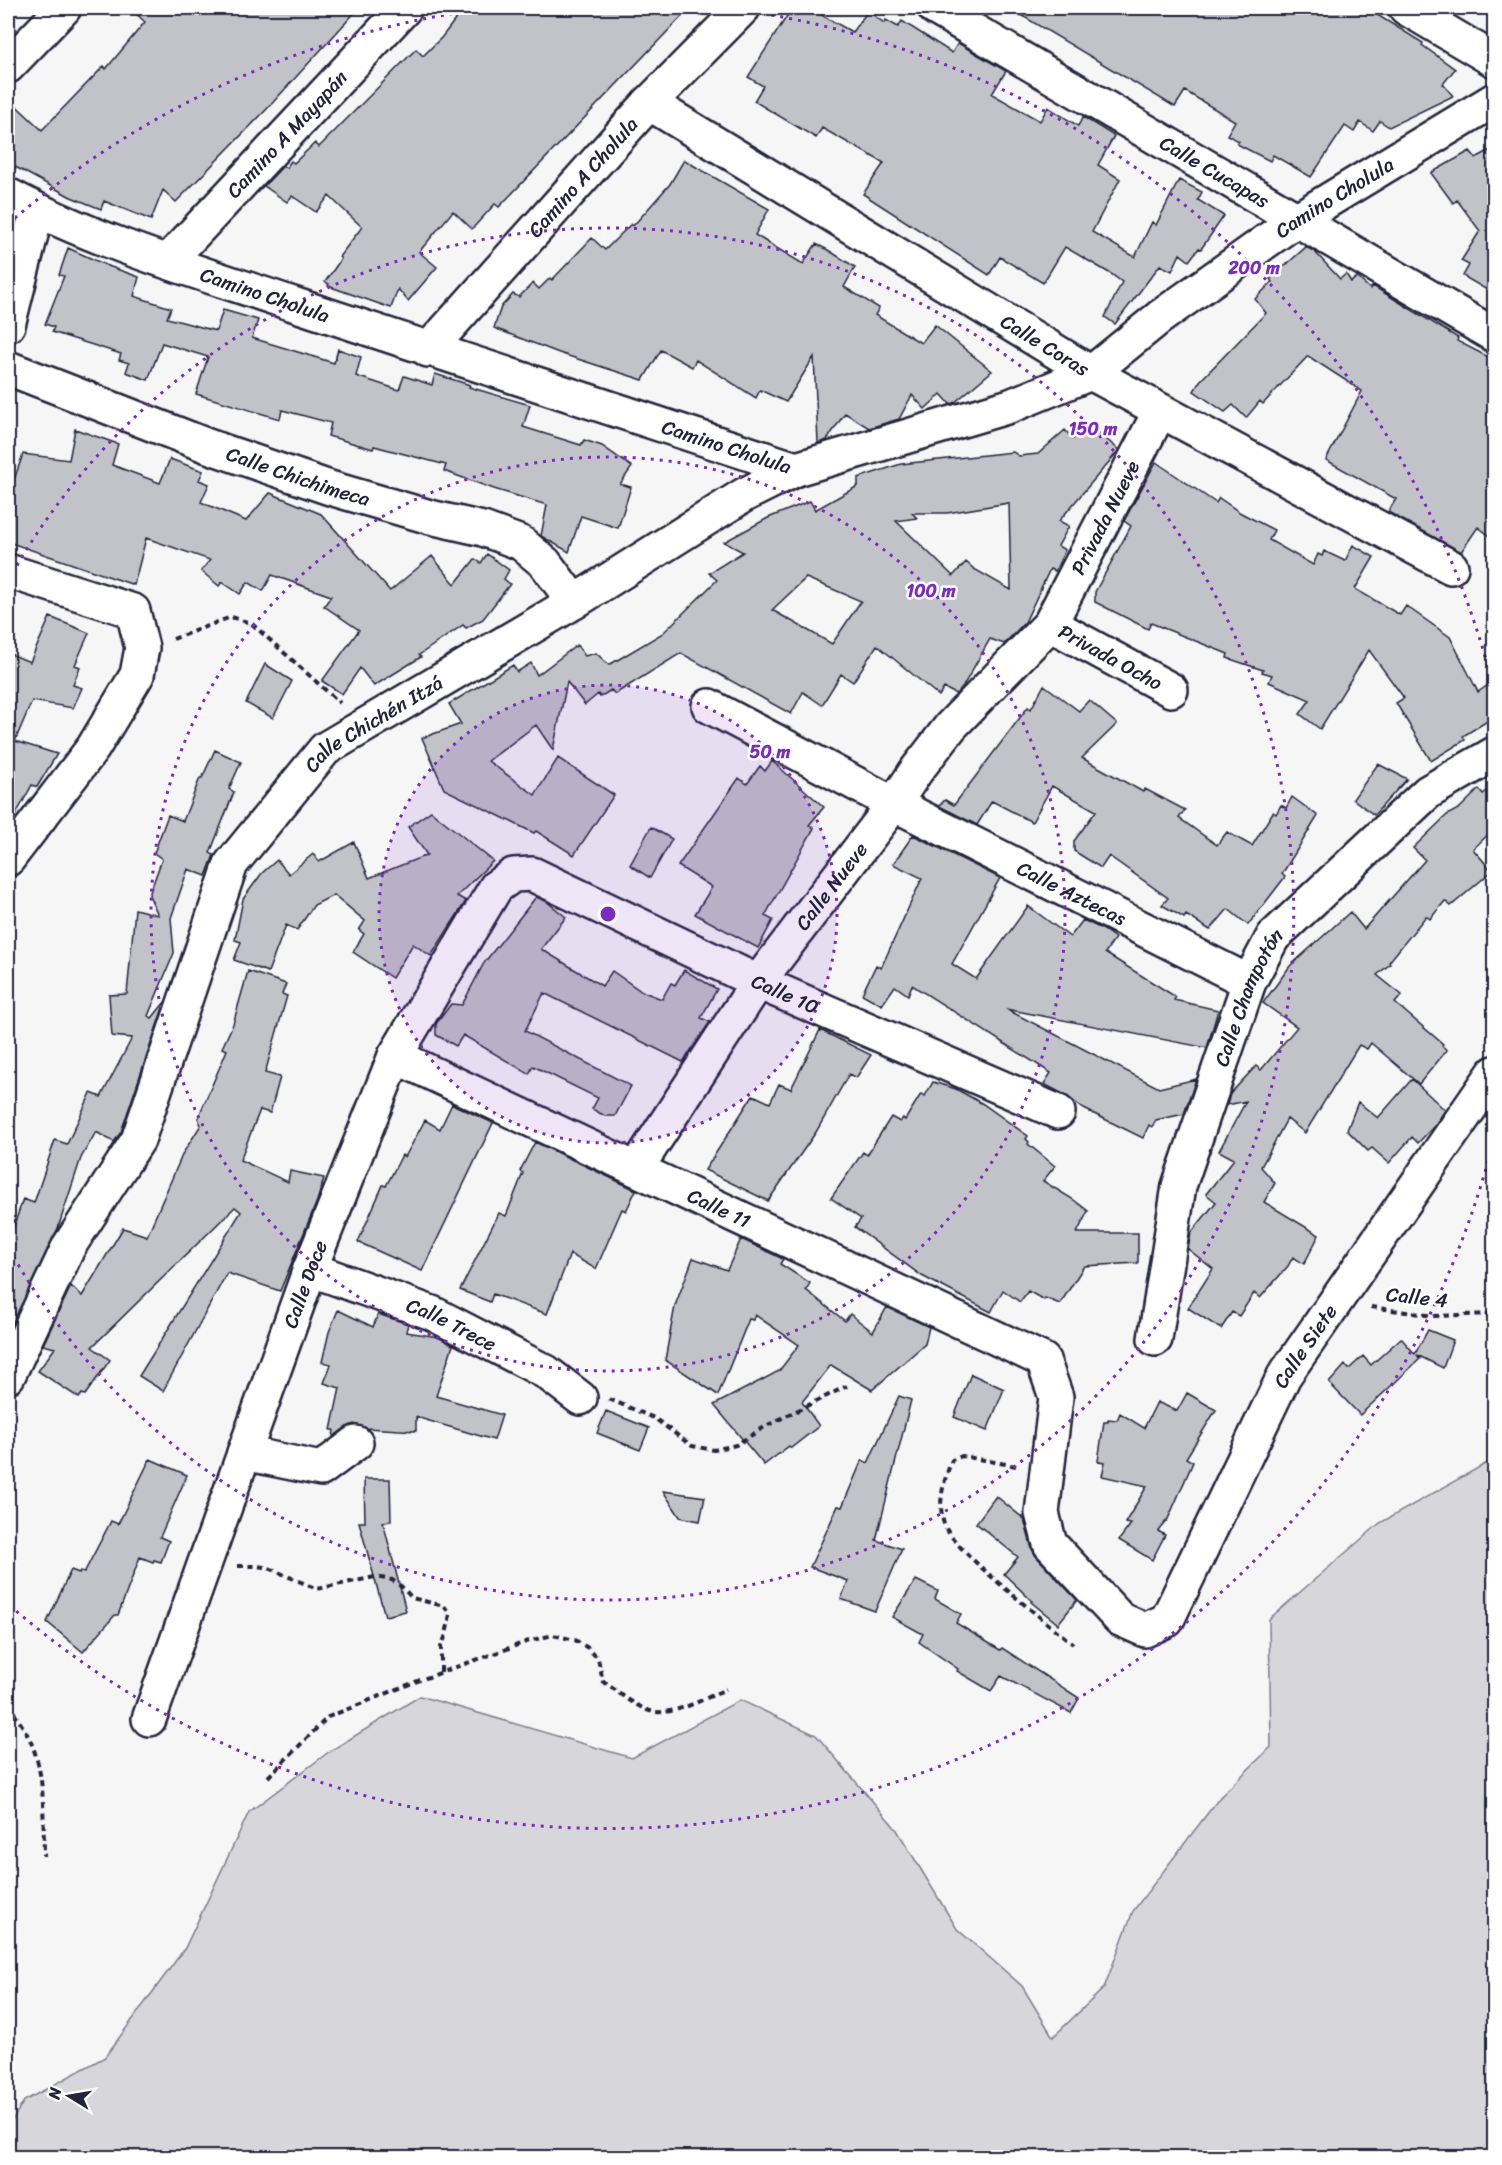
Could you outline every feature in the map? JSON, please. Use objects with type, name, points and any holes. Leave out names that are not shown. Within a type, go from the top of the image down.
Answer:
[{"type":"street","points":[[8,66],[64,8]]},
{"type":"street","name":"Camino A Mayapán","points":[[168,261],[405,8]]},
{"type":"street","name":"Camino A Cholula","points":[[428,350],[649,103],[743,8]]},
{"type":"street","name":"Calle Cucapas","points":[[935,8],[1494,335]]},
{"type":"street","points":[[1406,8],[1494,60]]},
{"type":"street","name":"Camino Cholula","points":[[8,195],[38,211],[168,261],[428,350],[796,470],[1000,409],[1091,373],[1160,317],[1296,220],[1494,100]]},
{"type":"street","name":"Calle Coras","points":[[649,103],[1091,373],[1451,567]]},
{"type":"street","points":[[8,325],[38,211]]},
{"type":"street","name":"Calle Chichimeca","points":[[8,368],[208,446],[285,473],[419,514],[483,529],[521,543],[545,563],[574,602]]},
{"type":"street","name":"Privada Nueve","points":[[1050,624],[1160,411]]},
{"type":"street","name":"Calle Chichén Itzá","points":[[8,1376],[69,1246],[138,1140],[231,864],[326,749],[574,602],[744,495],[796,470]]},
{"type":"street","points":[[8,571],[133,611],[142,648],[137,675],[93,748],[8,859]]},
{"type":"street","name":"Privada Ocho","points":[[1050,624],[1171,690]]},
{"type":"street","name":"Calle Nueve","points":[[636,1168],[758,982],[951,726],[1050,624]]},
{"type":"street","name":"Calle Aztecas","points":[[709,706],[894,804],[1249,982]]},
{"type":"street","name":"Calle Champotón","points":[[1155,1340],[1179,1186],[1249,982],[1273,937],[1428,792],[1494,754]]},
{"type":"street","name":"Calle 10","points":[[513,876],[532,874],[758,982],[1058,1112]]},
{"type":"street","name":"Calle Doce","points":[[149,1719],[310,1269],[395,1056],[496,887],[513,876]]},
{"type":"street","name":"Calle 11","points":[[395,1056],[1043,1360],[1056,1397],[1047,1472]]},
{"type":"street","name":"Calle Siete","points":[[1047,1472],[1042,1513],[1050,1544],[1120,1619],[1145,1630],[1167,1620],[1284,1376],[1494,1073]]},
{"type":"street","name":"Calle Trece","points":[[310,1269],[432,1313],[546,1372],[580,1398]]},
{"type":"street","points":[[244,1453],[321,1469],[356,1443]]},
{"type":"path","points":[[142,648],[231,617],[238,618],[251,623],[366,726]]},
{"type":"path","name":"Calle 4","points":[[1338,1301],[1434,1316],[1494,1314]]},
{"type":"path","points":[[580,1398],[612,1400],[654,1418],[692,1446],[714,1450],[736,1445],[766,1426],[847,1386]]},
{"type":"path","points":[[1047,1472],[962,1456],[952,1460],[945,1479],[941,1504],[945,1525],[965,1552],[1073,1644]]},
{"type":"path","points":[[204,1563],[269,1568],[317,1589],[375,1577],[392,1580],[412,1598],[444,1606],[450,1614],[441,1647],[441,1673]]},
{"type":"path","points":[[268,1777],[328,1717],[528,1641],[553,1635],[575,1640],[588,1648],[598,1659],[603,1681],[627,1699],[654,1712],[681,1708],[726,1689]]},
{"type":"path","points":[[8,1704],[22,1724],[34,1750],[43,1796],[44,1856]]},
{"type":"shaded area","points":[[1494,1459],[1494,2157],[8,2157],[8,2127],[24,2101],[105,2057],[185,1948],[249,1812],[330,1751],[420,1696],[632,1758],[740,1700],[816,1735],[897,1830],[957,1929],[1022,1986],[1053,2037],[1104,1988],[1133,1911],[1220,1797],[1271,1747],[1269,1619],[1380,1523]]},
{"type":"building","points":[[130,8],[359,8],[266,110],[176,202],[163,190],[151,220],[104,201],[101,209],[71,197],[8,163],[8,98],[42,130],[104,66],[106,69],[145,22]]},
{"type":"building","points":[[464,8],[690,8],[499,207],[495,204],[472,229],[453,211],[419,252],[437,267],[408,301],[398,289],[391,308],[328,286],[329,284],[325,282],[341,259],[339,257],[362,227],[329,196],[316,212],[292,196],[287,202],[264,186],[283,166],[286,168],[291,161],[294,163],[315,143],[319,147],[416,49],[423,56],[442,37]]},
{"type":"building","points":[[792,8],[809,8],[852,32],[868,11],[884,23],[886,20],[898,27],[902,21],[952,53],[958,43],[1006,71],[992,94],[1040,121],[1048,107],[1078,126],[1083,117],[1114,136],[1098,165],[1120,179],[1092,232],[1135,257],[1152,222],[1156,225],[1179,180],[1202,192],[1198,200],[1224,216],[1201,249],[1199,248],[1189,261],[1180,254],[1172,271],[1160,265],[1115,324],[1105,317],[1122,282],[1065,247],[1043,283],[1000,257],[989,275],[863,194],[884,163],[822,128],[816,138],[754,101],[763,86],[748,77]]},
{"type":"building","points":[[1009,8],[1366,8],[1423,43],[1422,45],[1455,69],[1443,84],[1453,96],[1389,127],[1380,121],[1373,131],[1360,122],[1354,132],[1345,126],[1311,177],[1273,155],[1270,161],[1237,144],[1239,141],[1227,135],[1235,121],[1185,91],[1175,107]]},
{"type":"building","points":[[1494,148],[1494,279],[1487,290],[1463,276],[1469,265],[1461,261],[1480,231],[1457,200],[1453,203],[1431,173],[1470,151],[1476,158]]},
{"type":"building","points":[[684,160],[769,209],[755,235],[803,264],[816,244],[828,250],[855,267],[844,287],[879,308],[875,315],[921,343],[935,325],[992,371],[954,403],[950,404],[941,394],[925,409],[912,395],[899,419],[869,428],[845,413],[827,440],[818,443],[814,357],[786,402],[760,390],[756,398],[696,360],[692,367],[661,350],[643,380],[559,353],[494,328],[501,307],[513,294],[519,297],[533,283],[539,289],[550,278],[552,280],[592,238],[605,250],[631,224],[633,226],[670,184]]},
{"type":"building","points":[[1306,247],[1315,252],[1340,279],[1346,274],[1351,282],[1357,277],[1370,289],[1373,286],[1458,338],[1457,341],[1494,360],[1494,539],[1478,527],[1461,552],[1388,512],[1396,499],[1326,460],[1362,391],[1308,356],[1263,404],[1260,401],[1246,418],[1233,405],[1225,412],[1194,391],[1200,381],[1266,313],[1255,299],[1272,282],[1270,279]]},
{"type":"building","points":[[68,248],[139,277],[134,296],[171,308],[167,318],[216,331],[223,310],[258,320],[252,338],[334,363],[338,349],[361,357],[356,376],[399,390],[404,376],[432,385],[435,374],[470,385],[469,387],[530,405],[523,427],[581,445],[584,440],[602,446],[632,467],[620,484],[631,487],[618,528],[581,516],[569,552],[541,536],[547,505],[444,471],[446,465],[374,446],[373,449],[328,436],[331,423],[282,410],[280,419],[196,394],[208,357],[162,343],[148,380],[126,372],[129,363],[119,360],[121,354],[52,332],[54,327],[45,324],[64,276],[59,275]]},
{"type":"building","points":[[1086,422],[1119,450],[1059,521],[1069,526],[1058,546],[1065,550],[1055,571],[1050,569],[1025,622],[1004,644],[990,639],[962,688],[956,694],[944,688],[939,696],[877,645],[853,682],[841,674],[822,705],[803,692],[791,714],[681,653],[615,694],[611,690],[600,697],[598,694],[585,705],[567,682],[553,750],[536,725],[488,761],[535,795],[558,758],[614,795],[574,855],[536,831],[534,833],[444,789],[422,738],[461,724],[449,704],[513,665],[517,672],[531,663],[537,675],[577,645],[585,656],[596,653],[609,665],[663,633],[717,580],[709,573],[743,552],[724,542],[768,518],[810,501],[815,510],[858,486],[858,478],[901,464],[1013,452],[1019,456],[1038,454],[1065,430],[1073,439]],"holes":[[[1009,503],[1011,590],[966,562],[953,576],[896,521],[917,518],[912,513],[947,513]],[[806,578],[861,601],[832,644],[772,610]]]},
{"type":"building","points":[[75,429],[118,444],[112,465],[160,483],[170,459],[203,471],[199,480],[209,484],[201,502],[246,521],[270,493],[321,514],[390,591],[432,556],[455,584],[475,559],[481,563],[487,554],[509,570],[504,579],[510,584],[483,619],[466,628],[463,625],[419,655],[421,657],[374,686],[360,668],[342,694],[322,681],[359,630],[324,606],[331,596],[272,575],[263,591],[248,582],[240,594],[222,582],[219,586],[201,571],[210,560],[146,538],[134,585],[8,542],[8,497],[23,454],[69,460]]},
{"type":"building","points":[[1156,462],[1216,503],[1219,498],[1241,513],[1274,530],[1269,540],[1313,565],[1318,554],[1322,556],[1324,551],[1345,561],[1353,545],[1374,557],[1355,589],[1400,615],[1406,606],[1450,637],[1478,692],[1494,681],[1494,717],[1463,736],[1465,740],[1431,761],[1396,703],[1404,698],[1369,650],[1320,729],[1300,714],[1310,700],[1269,682],[1272,675],[1227,658],[1228,654],[1151,623],[1148,629],[1095,602],[1095,592],[1131,526],[1124,521]]},
{"type":"building","points":[[50,617],[89,633],[75,665],[80,667],[73,685],[82,688],[73,708],[32,701],[15,741],[57,754],[37,787],[32,785],[8,829],[8,653],[30,662]]},
{"type":"building","points":[[265,664],[292,681],[273,718],[246,703]]},
{"type":"building","points":[[1044,685],[1079,711],[1089,700],[1117,724],[1082,758],[1143,792],[1145,789],[1185,810],[1179,818],[1217,845],[1227,832],[1252,846],[1273,812],[1276,814],[1281,805],[1286,808],[1292,797],[1318,816],[1282,874],[1285,877],[1248,925],[1228,909],[1210,930],[1186,915],[1184,918],[1162,905],[1168,898],[1109,856],[1101,868],[1074,851],[1074,841],[1096,811],[1052,786],[1032,822],[992,801],[977,825],[939,806],[945,800],[954,805],[1028,707],[1031,709]]},
{"type":"building","points":[[215,750],[241,762],[229,789],[234,792],[210,853],[214,855],[206,876],[188,869],[171,918],[174,953],[148,1016],[152,1018],[165,1002],[121,1132],[114,1142],[96,1132],[81,1158],[58,1228],[8,1333],[8,1243],[23,1199],[34,1203],[55,1140],[67,1144],[91,1093],[101,1097],[132,1038],[112,1036],[109,995],[127,994],[135,909],[158,915],[149,895],[162,859],[154,853],[168,815],[183,821],[200,778]]},
{"type":"building","points":[[772,761],[824,807],[809,825],[814,828],[765,916],[773,920],[758,948],[695,914],[712,887],[678,866],[739,778],[747,784],[760,766],[765,771]]},
{"type":"building","points":[[1378,764],[1407,779],[1374,815],[1353,799]]},
{"type":"building","points":[[1494,786],[1494,829],[1473,849],[1492,871],[1451,906],[1445,901],[1430,919],[1426,916],[1389,962],[1390,964],[1377,975],[1402,995],[1395,1003],[1447,1050],[1419,1084],[1371,1043],[1367,1049],[1359,1045],[1305,1133],[1287,1119],[1261,1167],[1275,1183],[1264,1202],[1319,1235],[1304,1264],[1293,1257],[1260,1298],[1254,1293],[1239,1316],[1232,1312],[1221,1329],[1188,1308],[1213,1269],[1188,1249],[1191,1233],[1216,1202],[1206,1194],[1234,1159],[1219,1151],[1246,1101],[1227,1105],[1230,1094],[1256,1066],[1261,1070],[1297,1027],[1263,1003],[1290,966],[1350,912],[1364,929],[1425,860],[1413,848],[1447,815],[1460,808],[1479,789],[1483,794]]},
{"type":"building","points":[[431,811],[493,861],[457,896],[466,901],[431,956],[413,944],[392,978],[353,952],[364,934],[359,930],[365,921],[334,895],[314,905],[297,930],[286,925],[268,972],[234,960],[241,942],[235,940],[243,899],[262,873],[277,860],[289,874],[313,854],[319,862],[354,842],[369,878],[427,855],[408,827]]},
{"type":"building","points":[[651,827],[672,839],[650,878],[630,865]]},
{"type":"building","points":[[913,835],[1000,878],[952,964],[976,979],[1028,906],[1070,937],[1083,920],[1104,930],[1115,938],[1105,953],[1176,997],[1174,1000],[1218,1010],[1207,1048],[1006,1009],[1159,1088],[1196,1079],[1184,1114],[1156,1120],[1152,1127],[1149,1125],[1143,1138],[1084,1109],[1065,1095],[1044,1084],[1051,1073],[912,985],[908,995],[895,986],[882,1005],[862,994],[876,965],[881,968],[922,878],[893,864]]},
{"type":"building","points":[[536,897],[546,901],[566,917],[541,949],[602,986],[612,971],[641,991],[662,999],[671,983],[675,985],[684,970],[717,989],[701,1018],[710,1022],[683,1062],[544,993],[525,1031],[631,1086],[615,1116],[605,1116],[592,1109],[598,1098],[533,1066],[529,1074],[463,1035],[456,1046],[436,1035],[436,1024],[451,1004],[462,1005],[484,963]]},
{"type":"building","points":[[248,971],[286,984],[282,994],[287,996],[265,1073],[280,1077],[270,1113],[260,1110],[240,1160],[288,1182],[290,1171],[324,1178],[317,1201],[280,1291],[227,1273],[163,1391],[139,1376],[241,1212],[235,1207],[92,1347],[110,1360],[85,1395],[82,1394],[79,1398],[38,1371],[55,1348],[43,1345],[71,1286],[82,1296],[123,1228],[147,1236],[183,1153],[201,1125],[198,1118],[227,1050],[222,1048],[233,1024]]},
{"type":"building","points":[[820,1030],[871,1055],[856,1078],[849,1074],[816,1132],[768,1201],[705,1170],[753,1095],[770,1103],[779,1084],[791,1089]]},
{"type":"building","points":[[1412,1079],[1445,1110],[1436,1124],[1418,1143],[1412,1137],[1389,1163],[1372,1148],[1368,1151],[1347,1130],[1358,1102],[1378,1118]]},
{"type":"building","points":[[933,1082],[956,1089],[983,1104],[1028,1136],[1026,1139],[1028,1144],[1055,1166],[1043,1181],[1088,1211],[1077,1233],[1138,1233],[1138,1263],[1084,1266],[1060,1304],[1045,1298],[1044,1300],[1028,1291],[1020,1302],[1003,1290],[991,1312],[922,1276],[855,1227],[861,1219],[831,1198],[863,1152],[867,1155],[891,1117],[900,1122],[903,1118],[905,1120],[921,1094],[925,1096]]},
{"type":"building","points":[[452,1104],[493,1123],[422,1271],[358,1242],[383,1185],[386,1186],[402,1155],[405,1157],[425,1120],[440,1129]]},
{"type":"building","points":[[535,1142],[636,1190],[626,1211],[622,1209],[596,1269],[570,1254],[547,1314],[493,1294],[490,1302],[460,1290],[499,1213],[506,1216],[523,1173],[520,1171]]},
{"type":"building","points":[[741,1239],[783,1259],[780,1264],[810,1283],[806,1290],[845,1321],[850,1314],[873,1332],[887,1307],[929,1327],[925,1344],[872,1390],[831,1365],[802,1402],[819,1426],[764,1465],[714,1405],[779,1371],[799,1345],[755,1315],[753,1320],[749,1319],[718,1395],[665,1360],[675,1306],[693,1258],[727,1270]]},
{"type":"building","points":[[338,1310],[373,1327],[378,1314],[408,1324],[406,1332],[438,1337],[453,1345],[436,1396],[502,1415],[494,1440],[416,1417],[416,1431],[366,1428],[354,1424],[333,1437],[334,1430],[331,1430],[340,1388],[324,1383],[331,1364],[322,1362],[329,1332]]},
{"type":"building","points":[[1428,1330],[1453,1340],[1443,1368],[1417,1355],[1420,1359],[1360,1415],[1329,1383],[1345,1365],[1349,1369],[1363,1356],[1371,1365],[1401,1338],[1415,1354]]},
{"type":"building","points":[[971,1374],[1004,1389],[987,1431],[954,1417]]},
{"type":"building","points":[[1187,1393],[1216,1410],[1186,1458],[1193,1462],[1168,1519],[1158,1531],[1165,1535],[1152,1560],[1119,1540],[1131,1524],[1125,1523],[1147,1486],[1102,1476],[1105,1462],[1098,1461],[1104,1422],[1108,1422],[1108,1419],[1117,1420],[1120,1413],[1144,1428],[1157,1402],[1177,1411]]},
{"type":"building","points":[[899,1396],[911,1400],[876,1540],[902,1549],[875,1611],[841,1599],[848,1581],[810,1567],[838,1506],[842,1507],[862,1460],[868,1463]]},
{"type":"building","points":[[606,1411],[649,1428],[640,1450],[597,1433]]},
{"type":"building","points":[[150,1459],[187,1475],[160,1537],[169,1541],[161,1562],[154,1560],[153,1562],[140,1557],[118,1615],[115,1615],[83,1652],[47,1622],[71,1570],[84,1573],[111,1521],[118,1524]]},
{"type":"building","points":[[364,1479],[390,1479],[391,1521],[383,1522],[406,1611],[385,1616],[359,1522],[365,1522]]},
{"type":"building","points":[[663,1491],[705,1497],[700,1521],[680,1517]]},
{"type":"building","points":[[996,1496],[1024,1519],[1036,1556],[1077,1600],[1058,1624],[1031,1602],[1004,1574],[1018,1557],[976,1523]]},
{"type":"building","points":[[916,1580],[938,1591],[935,1599],[961,1614],[956,1623],[1000,1650],[1002,1648],[1079,1698],[1071,1713],[1001,1676],[991,1691],[957,1671],[958,1669],[919,1642],[923,1634],[892,1617]]}]
